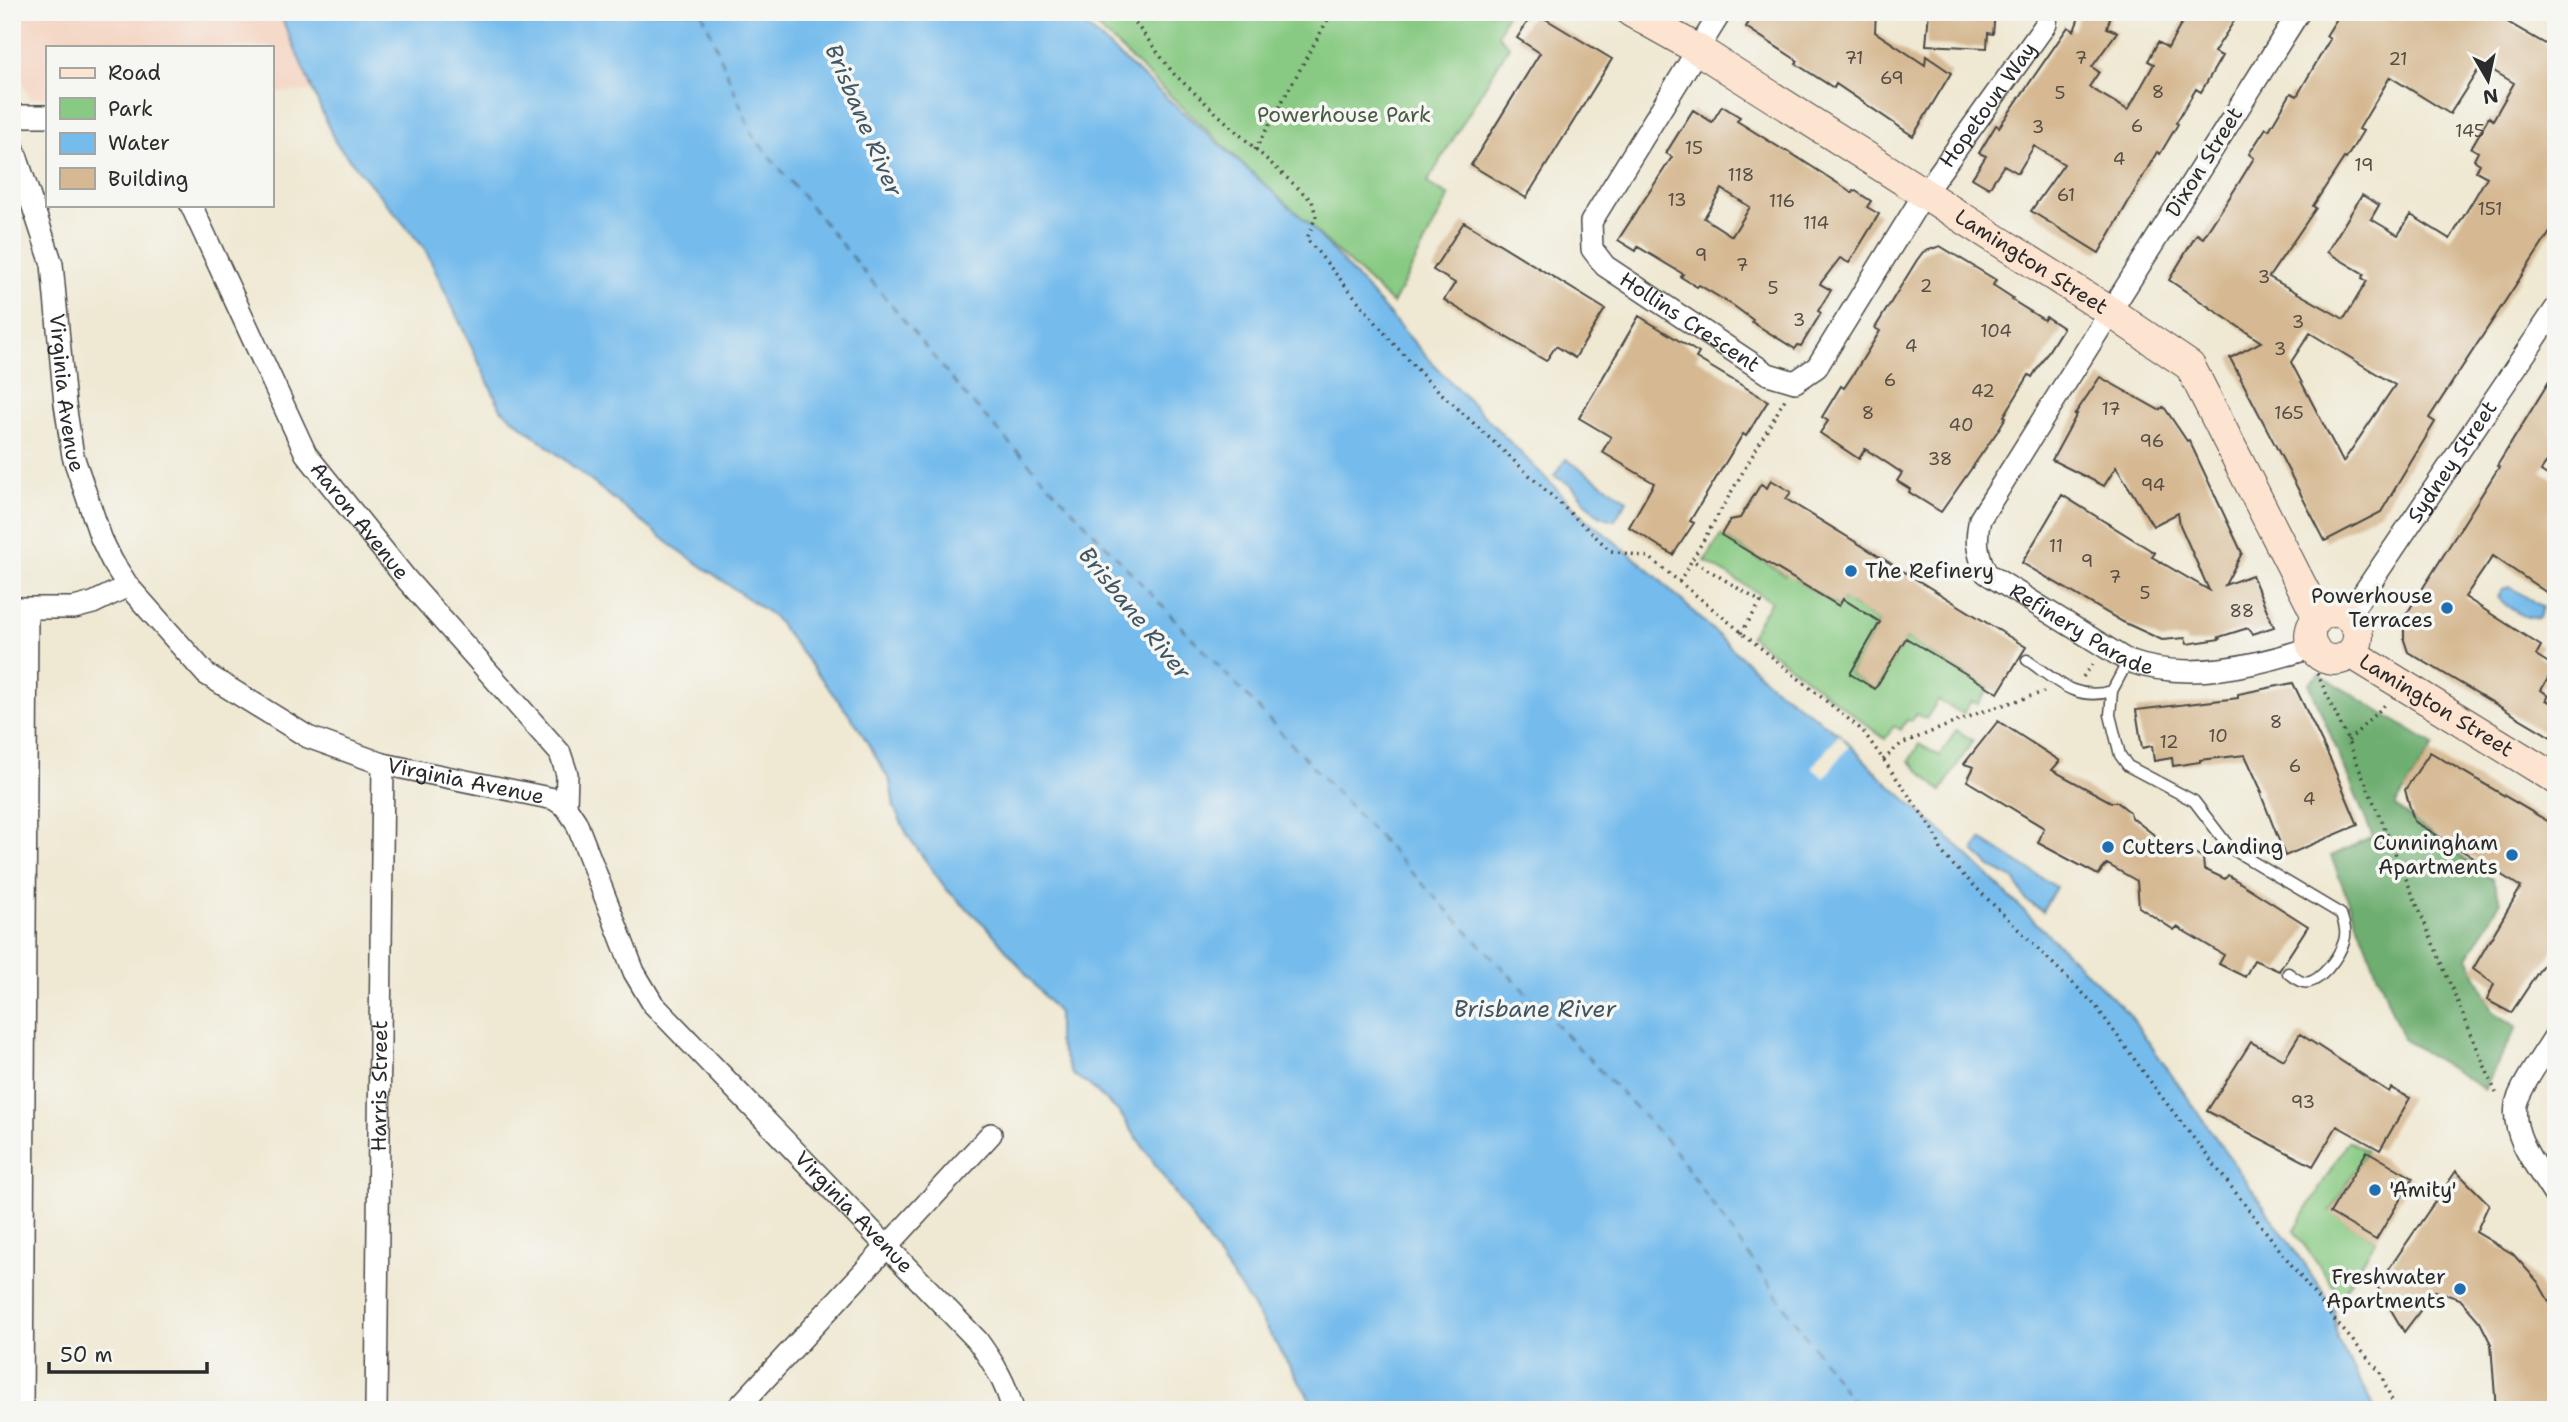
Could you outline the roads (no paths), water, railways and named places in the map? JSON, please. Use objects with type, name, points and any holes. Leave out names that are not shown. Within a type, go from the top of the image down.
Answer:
[{"type":"street","name":"Lamington Street","points":[[1631,12],[1697,49],[2190,366],[2318,618]]},
{"type":"street","points":[[1697,49],[1721,12]]},
{"type":"street","name":"Hopetoun Way","points":[[1924,194],[2046,24],[2047,12]]},
{"type":"street","name":"Dixon Street","points":[[2109,312],[2299,12]]},
{"type":"street","name":"Hollins Crescent","points":[[1697,49],[1591,222],[1592,249],[1605,266],[1768,374],[1795,382],[1817,367],[1924,194]]},
{"type":"street","points":[[12,116],[46,117]]},
{"type":"street","name":"Virginia Avenue","points":[[12,143],[52,264],[65,404],[73,456],[101,538],[128,586],[206,674],[307,737],[383,764],[555,799],[566,807],[576,822],[634,972],[653,1004],[977,1340],[989,1356],[1009,1394],[1013,1410]]},
{"type":"street","name":"Aaron Avenue","points":[[191,206],[306,454],[407,580],[559,754],[567,774],[566,807]]},
{"type":"street","name":"Sydney Street","points":[[2348,616],[2556,308]]},
{"type":"street","name":"Refinery Parade","points":[[2109,312],[1980,519],[1976,537],[1977,554],[1986,573],[2128,662],[2149,669],[2202,671],[2315,660]]},
{"type":"street","points":[[22,1410],[20,609],[74,608],[93,603],[128,586]]},
{"type":"street","points":[[2333,612],[2348,616],[2358,634],[2358,641],[2351,653],[2338,660],[2330,660],[2317,653],[2315,660],[2311,631],[2318,618],[2333,612]]},
{"type":"street","name":"Lamington Street","points":[[2351,653],[2556,779]]},
{"type":"street","name":"Harris Street","points":[[376,1410],[383,764]]},
{"type":"street","points":[[2556,1034],[2516,1104],[2516,1125],[2526,1148],[2556,1198]]},
{"type":"street","points":[[736,1410],[991,1134]]},
{"type":"lane","points":[[2027,660],[2079,693],[2096,696],[2112,691]]},
{"type":"lane","points":[[2128,662],[2112,691],[2110,715],[2120,755],[2129,766],[2194,801],[2230,848],[2341,914],[2345,927],[2344,942],[2325,973],[2314,981],[2303,982],[2288,973]]},
{"type":"water","name":"Brisbane River","points":[[279,12],[1070,12],[1308,223],[1435,366],[1584,517],[1646,567],[1772,686],[1839,734],[2129,1014],[2334,1307],[2337,1339],[2376,1410],[1317,1410],[1251,1304],[1119,1112],[1089,1085],[1072,1074],[1058,1041],[1058,1013],[989,929],[947,890],[908,836],[894,807],[890,781],[857,725],[773,616],[670,544],[501,409],[425,249],[335,142]]},
{"type":"water","points":[[1566,459],[1627,500],[1615,520],[1595,512],[1572,486],[1554,476]]},
{"type":"water","points":[[2510,587],[2542,607],[2539,618],[2517,612],[2498,597],[2502,589]]},
{"type":"water","points":[[1981,839],[2056,887],[2042,911],[2026,900],[2014,879],[1991,867],[1974,851]]},
{"type":"place","name":"The Refinery","points":[[1851,571]]},
{"type":"place","name":"Powerhouse Terraces","points":[[2447,608]]},
{"type":"place","name":"Cutters Landing","points":[[2108,847]]},
{"type":"place","name":"Cunningham Apartments","points":[[2512,855]]},
{"type":"place","name":"'Amity'","points":[[2375,1190]]},
{"type":"place","name":"Freshwater Apartments","points":[[2460,1289]]},
{"type":"park label","name":"Powerhouse Park","points":[[1344,115]]}]
